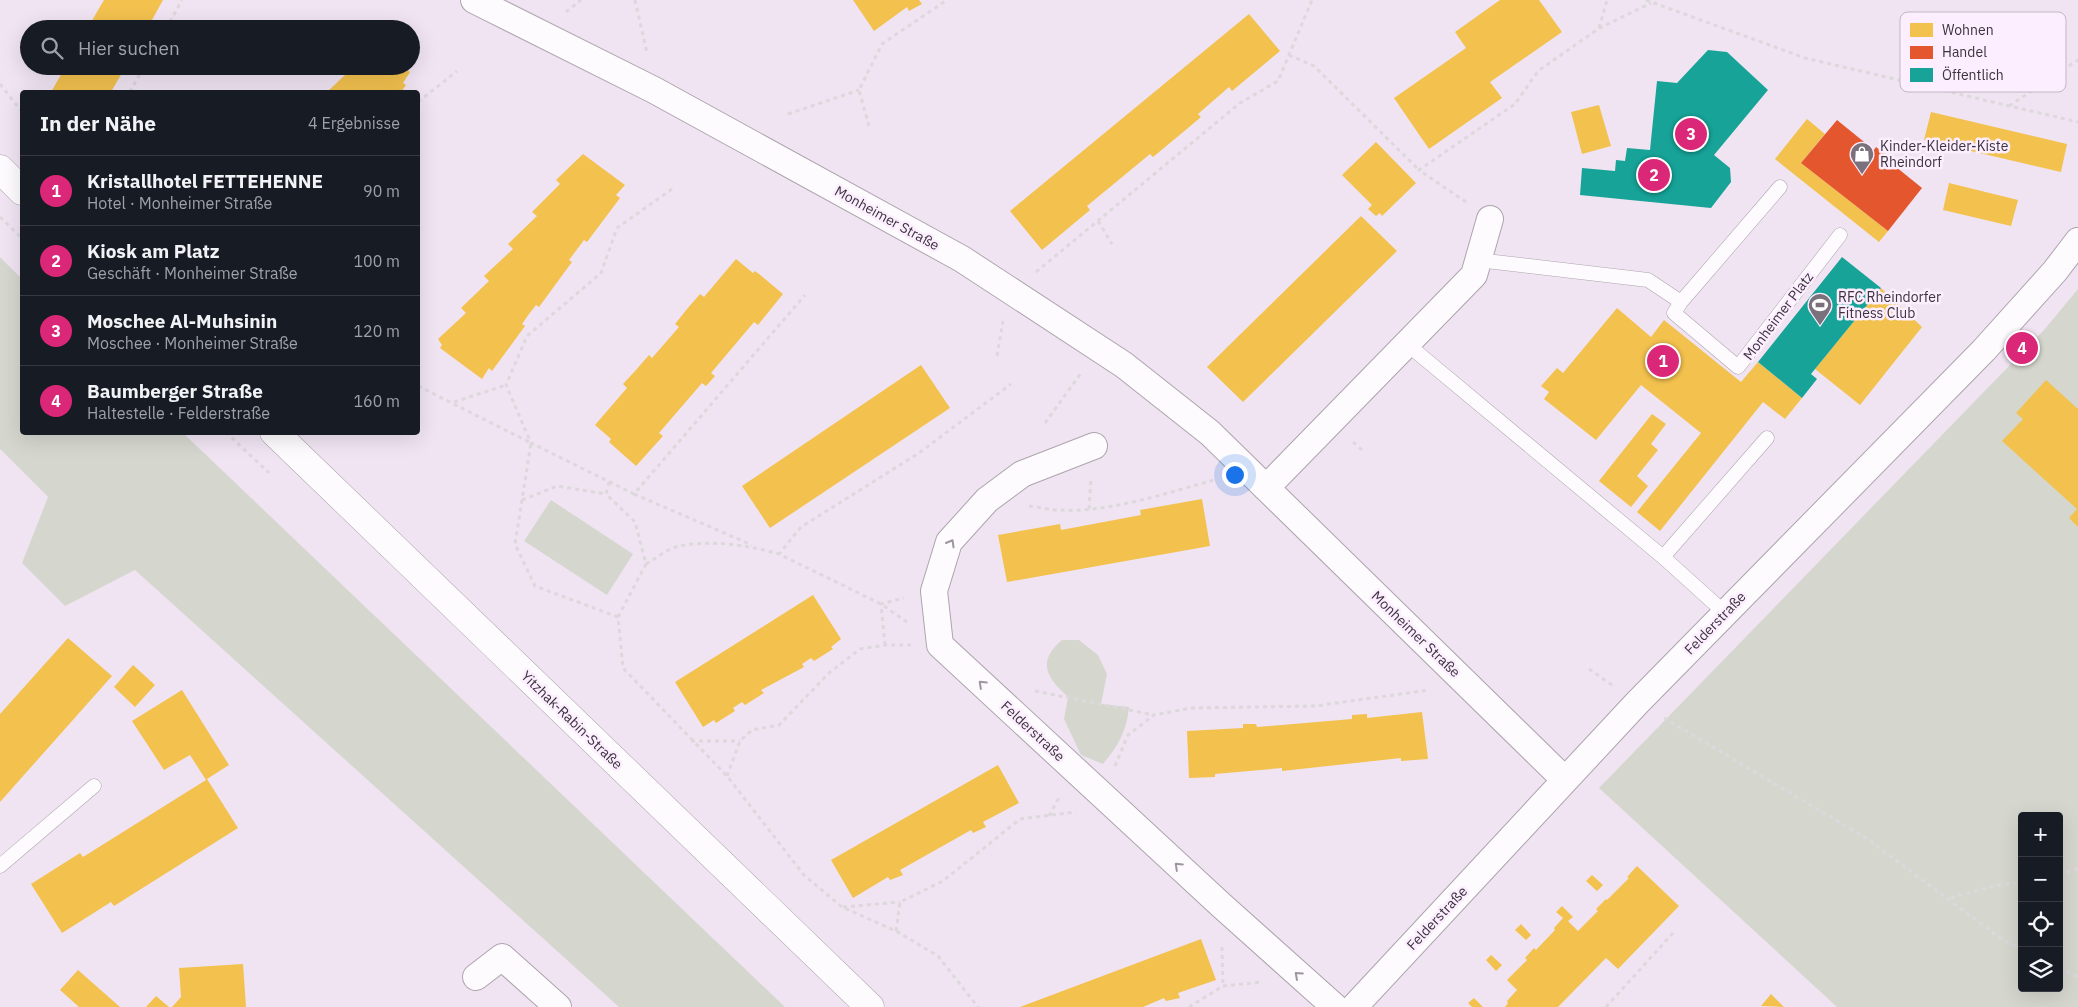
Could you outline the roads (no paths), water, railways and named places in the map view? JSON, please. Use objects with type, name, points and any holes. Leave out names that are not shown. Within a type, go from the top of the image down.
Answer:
[{"type":"main road","points":[[0,169],[20,188]]},
{"type":"main road","name":"Yitzhak-Rabin-Straße","points":[[277,435],[870,1007]]},
{"type":"street","name":"Monheimer Straße","points":[[474,0],[654,90],[962,260],[1124,365],[1210,433],[1565,780]]},
{"type":"street","points":[[1257,479],[1407,344],[1474,276],[1490,218]]},
{"type":"street","name":"Felderstraße","points":[[1354,1007],[1565,780],[1724,613],[1984,350],[2055,271],[2078,241]]},
{"type":"street","name":"Felderstraße","points":[[1094,446],[1022,474],[987,500],[949,542],[934,591],[940,645],[1301,978],[1335,1007]]},
{"type":"street","points":[[476,977],[502,957],[558,1007]]},
{"type":"lane","points":[[1478,260],[1648,280],[1681,302],[1780,188]]},
{"type":"lane","name":"Monheimer Platz","points":[[1681,302],[1674,313],[1738,367],[1840,234]]},
{"type":"lane","points":[[1407,344],[1663,557],[1724,613]]},
{"type":"lane","points":[[1663,557],[1767,438]]},
{"type":"lane","points":[[0,866],[94,786]]},
{"type":"place","name":"Moschee Al-Muhsinin","points":[[1691,134]]},
{"type":"place","name":"Kiosk am Platz","points":[[1654,175]]},
{"type":"place","name":"Kinder-Kleider-Kiste Rheindorf","points":[[1862,175]]},
{"type":"place","name":"RFC Rheindorfer Fitness Club","points":[[1820,326]]},
{"type":"place","name":"Baumberger Straße","points":[[2022,348]]},
{"type":"place","name":"Kristallhotel FETTEHENNE","points":[[1663,361]]}]
